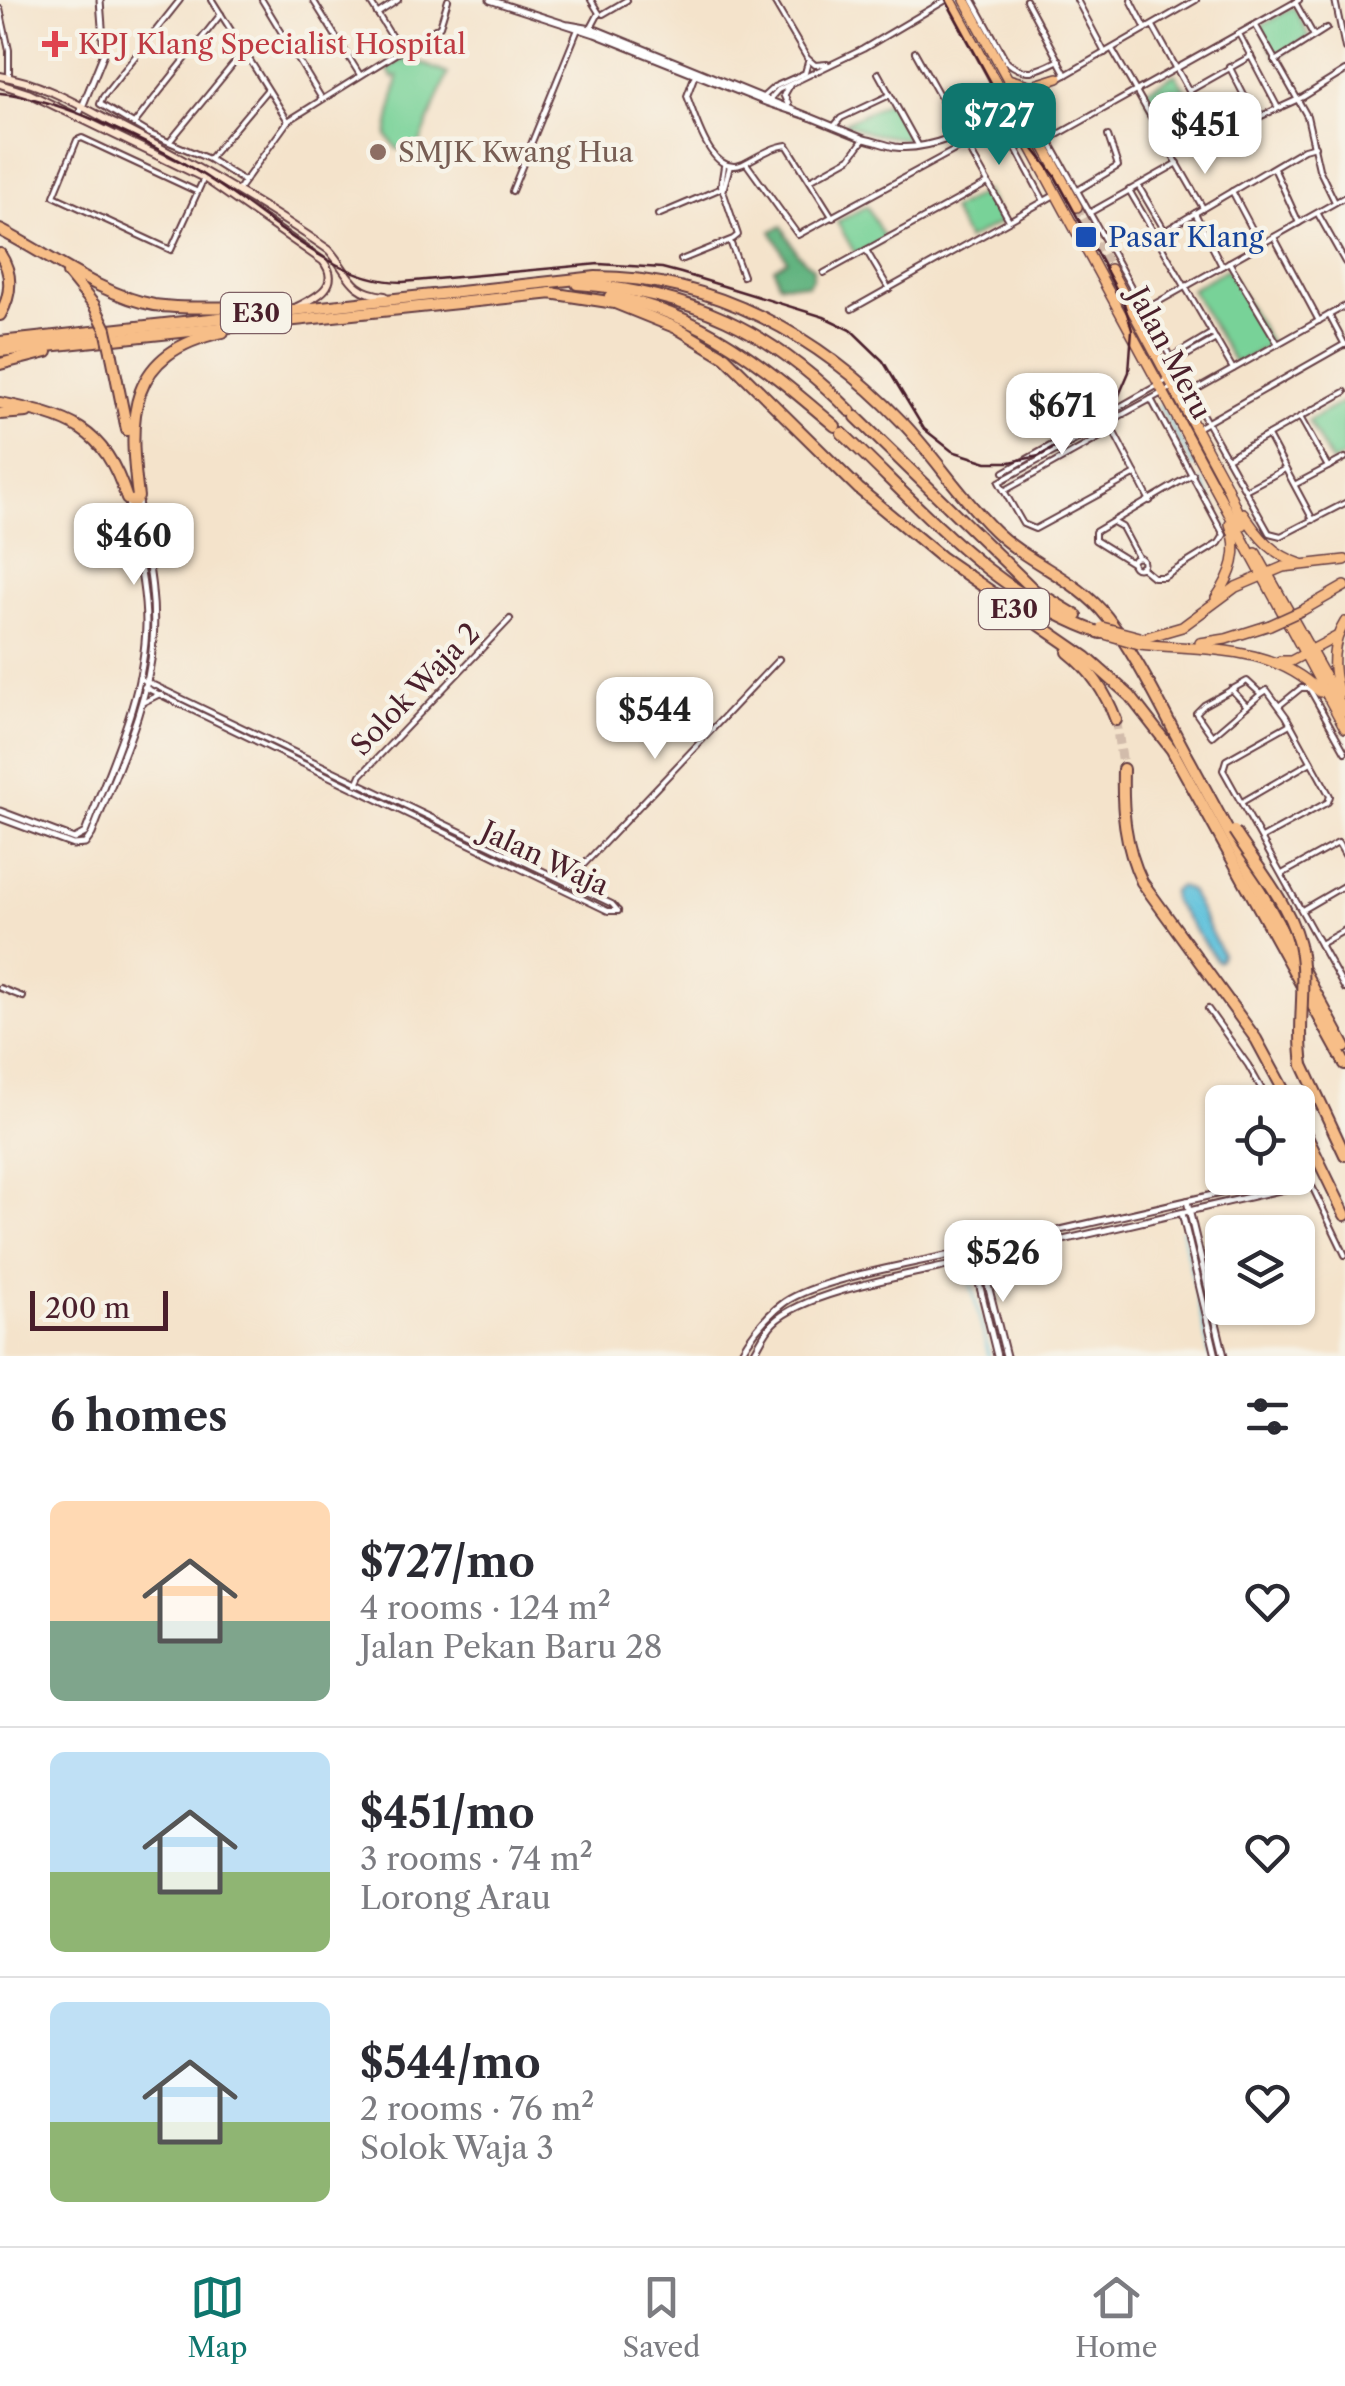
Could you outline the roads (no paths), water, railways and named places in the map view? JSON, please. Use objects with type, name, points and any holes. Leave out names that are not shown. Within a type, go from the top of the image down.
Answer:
[{"type":"highway","name":"Jalan Meru","points":[[949,0],[994,80],[1035,131],[1077,207]]},
{"type":"highway","name":"Jalan Meru","points":[[964,0],[994,56],[1016,121],[1167,385],[1180,398],[1264,575],[1345,728]]},
{"type":"highway","points":[[994,56],[1004,76],[1016,83],[1036,86],[1062,77]]},
{"type":"highway","points":[[987,112],[994,80]]},
{"type":"highway","points":[[1035,131],[1034,114],[1044,90]]},
{"type":"highway","points":[[999,115],[1008,114],[1016,121]]},
{"type":"highway","name":"E30","points":[[0,230],[101,286],[153,304],[292,310]]},
{"type":"highway","points":[[40,250],[76,281],[106,329],[133,456]]},
{"type":"highway","points":[[0,254],[8,268],[10,285],[0,314]]},
{"type":"highway","name":"Jalan Meru","points":[[1110,269],[1139,312],[1167,385],[1200,456],[1218,482]]},
{"type":"highway","name":"E30","points":[[0,342],[613,277],[702,292],[774,322],[841,368],[904,423],[992,528],[1027,557],[1080,591],[1104,613],[1345,1047]]},
{"type":"highway","name":"E30","points":[[561,282],[648,294],[723,318],[778,346],[818,378],[1034,590],[1102,630]]},
{"type":"highway","name":"E30","points":[[0,351],[550,293],[624,299],[697,323],[767,368],[1006,583],[1046,608],[1102,630]]},
{"type":"highway","name":"E30","points":[[550,293],[616,303],[702,341],[750,380],[860,489],[941,557],[1105,672],[1153,723],[1196,792],[1345,1064]]},
{"type":"highway","points":[[132,498],[134,406],[151,373],[188,342],[267,322]]},
{"type":"highway","points":[[0,364],[48,352],[61,344]]},
{"type":"highway","points":[[0,403],[53,414],[84,432],[104,450],[132,498]]},
{"type":"highway","points":[[0,414],[53,414]]},
{"type":"highway","points":[[1218,482],[1266,544],[1287,559],[1308,566]]},
{"type":"highway","points":[[1209,608],[1226,582],[1236,554],[1236,539],[1218,482]]},
{"type":"highway","points":[[1141,640],[1182,627],[1236,587],[1283,567],[1345,560]]},
{"type":"highway","points":[[1157,646],[1206,642],[1270,626],[1345,586]]},
{"type":"highway","points":[[1016,610],[1083,666],[1107,697],[1116,720]]},
{"type":"highway","points":[[1345,622],[1334,668],[1345,710]]},
{"type":"highway","points":[[1102,630],[1157,646],[1216,648],[1291,661],[1340,639]]},
{"type":"highway","points":[[1141,640],[1206,642]]},
{"type":"highway","name":"Jalan Meru","points":[[1307,652],[1345,710]]},
{"type":"highway","points":[[1258,657],[1294,670],[1332,705]]},
{"type":"highway","points":[[1123,769],[1123,822],[1130,855],[1142,882],[1256,1039],[1281,1085]]},
{"type":"highway","points":[[1210,798],[1219,806],[1284,908],[1296,933],[1302,966],[1298,1029],[1302,1066],[1345,1155]]},
{"type":"highway","points":[[1315,1153],[1345,1215]]},
{"type":"main road","points":[[4,76],[82,107],[193,163],[329,250],[350,282],[374,296],[436,295]]},
{"type":"main road","points":[[0,84],[28,93],[204,178],[324,261],[337,281],[342,279],[342,271]]},
{"type":"main road","points":[[292,310],[326,290],[330,273]]},
{"type":"street","points":[[78,117],[104,53],[100,0]]},
{"type":"street","points":[[180,0],[102,97],[102,107],[209,159],[244,181]]},
{"type":"street","points":[[212,0],[288,120]]},
{"type":"street","points":[[262,0],[322,99]]},
{"type":"street","points":[[313,0],[360,75]]},
{"type":"street","points":[[368,0],[400,50]]},
{"type":"street","points":[[377,14],[398,0]]},
{"type":"street","points":[[237,190],[288,120],[440,26],[448,0]]},
{"type":"street","points":[[490,0],[593,31],[864,139],[895,146],[959,132],[999,115],[1013,103],[1196,0]]},
{"type":"street","points":[[591,0],[601,14]]},
{"type":"street","points":[[593,31],[601,14],[627,0]]},
{"type":"street","points":[[773,0],[807,58],[818,66],[836,62]]},
{"type":"street","points":[[766,99],[949,0]]},
{"type":"street","points":[[973,0],[1007,62],[1015,69],[1030,72],[1058,60]]},
{"type":"street","points":[[1026,0],[1058,60],[1062,77]]},
{"type":"street","points":[[1077,0],[1106,52]]},
{"type":"street","points":[[1131,0],[1177,69],[1201,114]]},
{"type":"street","points":[[1335,0],[1345,48]]},
{"type":"street","points":[[1049,140],[1297,1],[1314,36]]},
{"type":"street","points":[[0,9],[9,50],[4,76]]},
{"type":"street","points":[[133,125],[222,14]]},
{"type":"street","points":[[1255,24],[1299,99],[1324,183],[1334,202]]},
{"type":"street","points":[[512,191],[579,27]]},
{"type":"street","points":[[1275,61],[1328,28]]},
{"type":"street","points":[[1239,34],[1278,108]]},
{"type":"street","points":[[1112,49],[1203,208]]},
{"type":"street","points":[[170,142],[244,51]]},
{"type":"street","points":[[915,52],[1010,220]]},
{"type":"street","points":[[1189,91],[1251,56]]},
{"type":"street","points":[[766,99],[805,73],[807,58]]},
{"type":"street","points":[[1229,66],[1256,118]]},
{"type":"street","points":[[696,71],[687,96],[713,156],[727,165],[746,163],[784,144],[790,147],[833,218]]},
{"type":"street","points":[[1210,146],[1345,71]]},
{"type":"street","points":[[878,73],[918,144]]},
{"type":"street","points":[[959,132],[987,112],[1044,90],[1062,77]]},
{"type":"street","points":[[789,86],[784,95],[791,106]]},
{"type":"street","points":[[209,159],[268,89]]},
{"type":"street","points":[[834,126],[841,118],[890,95]]},
{"type":"street","points":[[766,99],[812,117]]},
{"type":"street","points":[[1034,114],[1090,212],[1139,312],[1172,360],[1272,536],[1282,536],[1343,504],[1345,513]]},
{"type":"street","points":[[746,163],[795,234],[802,235],[988,132],[1012,141],[1044,201]]},
{"type":"street","points":[[1078,190],[1118,166],[1108,136]]},
{"type":"street","points":[[198,192],[82,138],[77,140],[54,196],[171,250],[198,192],[204,178]]},
{"type":"street","points":[[810,180],[850,158],[864,139]]},
{"type":"street","points":[[1156,236],[1304,148],[1315,146]]},
{"type":"street","points":[[1090,212],[1178,163]]},
{"type":"street","points":[[681,260],[730,241],[738,232],[722,188],[727,165]]},
{"type":"street","points":[[1274,167],[1298,222]]},
{"type":"street","points":[[824,273],[988,182]]},
{"type":"street","points":[[1138,185],[1164,231]]},
{"type":"street","points":[[658,215],[722,188]]},
{"type":"street","points":[[1129,190],[1233,369]]},
{"type":"street","points":[[1232,191],[1260,244]]},
{"type":"street","points":[[852,309],[1057,194]]},
{"type":"street","points":[[1139,312],[1345,196]]},
{"type":"street","points":[[1196,212],[1222,266]]},
{"type":"street","points":[[1316,212],[1345,262]]},
{"type":"street","points":[[1274,236],[1319,321]]},
{"type":"street","points":[[730,241],[743,276]]},
{"type":"street","points":[[866,250],[889,288]]},
{"type":"street","points":[[1229,262],[1278,344]]},
{"type":"street","points":[[1180,398],[1345,306]]},
{"type":"street","points":[[1196,429],[1345,344],[1328,315]]},
{"type":"street","points":[[1172,360],[1214,336]]},
{"type":"street","points":[[1136,474],[1035,529],[1022,524],[999,482],[1150,400],[1167,385]]},
{"type":"street","points":[[1004,472],[1167,385]]},
{"type":"street","points":[[1227,458],[1345,392]]},
{"type":"street","points":[[1112,522],[1122,527],[1142,560],[1142,567],[1153,577],[1164,577],[1223,539],[1223,530],[1194,474],[1150,400]]},
{"type":"street","points":[[1105,415],[1150,501]]},
{"type":"street","points":[[1300,418],[1328,467]]},
{"type":"street","points":[[1004,491],[1113,430]]},
{"type":"street","points":[[1268,435],[1313,520]]},
{"type":"street","points":[[1194,474],[1200,456]]},
{"type":"street","points":[[1295,485],[1345,458]]},
{"type":"street","points":[[1245,490],[1286,469]]},
{"type":"street","points":[[1142,567],[1136,568],[1100,545],[1094,536],[1194,474],[1206,473],[1218,482]]},
{"type":"street","points":[[0,815],[73,845],[92,834],[141,703],[146,621],[132,498]]},
{"type":"street","points":[[1122,527],[1125,515]]},
{"type":"street","points":[[1132,563],[1138,557]]},
{"type":"street","name":"Solok Waja 2","points":[[355,789],[510,619]]},
{"type":"street","points":[[563,889],[640,801],[779,659]]},
{"type":"street","points":[[1261,694],[1248,680],[1196,712],[1210,736],[1267,690],[1280,706],[1330,796],[1328,802],[1262,838]]},
{"type":"street","points":[[82,842],[142,682]]},
{"type":"street","name":"Jalan Waja","points":[[142,682],[567,882],[612,904],[618,911],[608,911],[142,682]]},
{"type":"street","points":[[1280,706],[1301,688],[1309,688],[1345,752]]},
{"type":"street","points":[[1231,689],[1246,706]]},
{"type":"street","points":[[141,703],[160,694]]},
{"type":"street","points":[[1290,724],[1226,760],[1223,770],[1342,977],[1345,989]]},
{"type":"street","points":[[1242,802],[1312,762]]},
{"type":"street","points":[[1282,874],[1338,843],[1345,855]]},
{"type":"street","points":[[1302,910],[1345,885]]},
{"type":"street","points":[[1320,944],[1345,930]]},
{"type":"street","points":[[0,988],[24,997]]},
{"type":"street","points":[[1208,1009],[1259,1085]]},
{"type":"street","points":[[1315,1193],[1345,1255]]},
{"type":"street","points":[[740,1356],[766,1318],[787,1301],[813,1289],[968,1251],[974,1246],[982,1248],[1213,1195]]},
{"type":"street","points":[[752,1356],[771,1325],[791,1309],[816,1298],[1259,1195]]},
{"type":"street","points":[[1183,1202],[1224,1356]]},
{"type":"street","points":[[1186,1212],[1216,1356]]},
{"type":"street","points":[[982,1248],[1006,1356]]},
{"type":"street","points":[[968,1251],[998,1356]]},
{"type":"water","points":[[1180,886],[1190,891],[1222,954],[1220,960],[1173,901],[1172,891]]},
{"type":"waterway","points":[[1159,405],[1195,467]]},
{"type":"waterway","points":[[1202,481],[1225,528]]},
{"type":"waterway","points":[[1182,1229],[1210,1356]]},
{"type":"waterway","points":[[971,1284],[989,1356]]},
{"type":"tunnel","points":[[1077,207],[1110,269]]},
{"type":"tunnel","points":[[1116,720],[1123,769]]},
{"type":"tram line","points":[[0,93],[52,104],[142,141],[217,184],[329,260],[378,279],[403,282],[599,264],[662,268],[824,317],[851,330],[883,361],[924,429],[952,451],[987,462],[1010,462],[1039,456],[1087,429],[1117,400],[1129,372],[1132,330],[1124,303],[1055,176],[1012,121],[946,0]]},
{"type":"place","name":"KPJ Klang Specialist Hospital","points":[[55,44]]},
{"type":"place","name":"SMJK Kwang Hua","points":[[378,152]]},
{"type":"place","name":"Pasar Klang","points":[[1086,237]]}]
